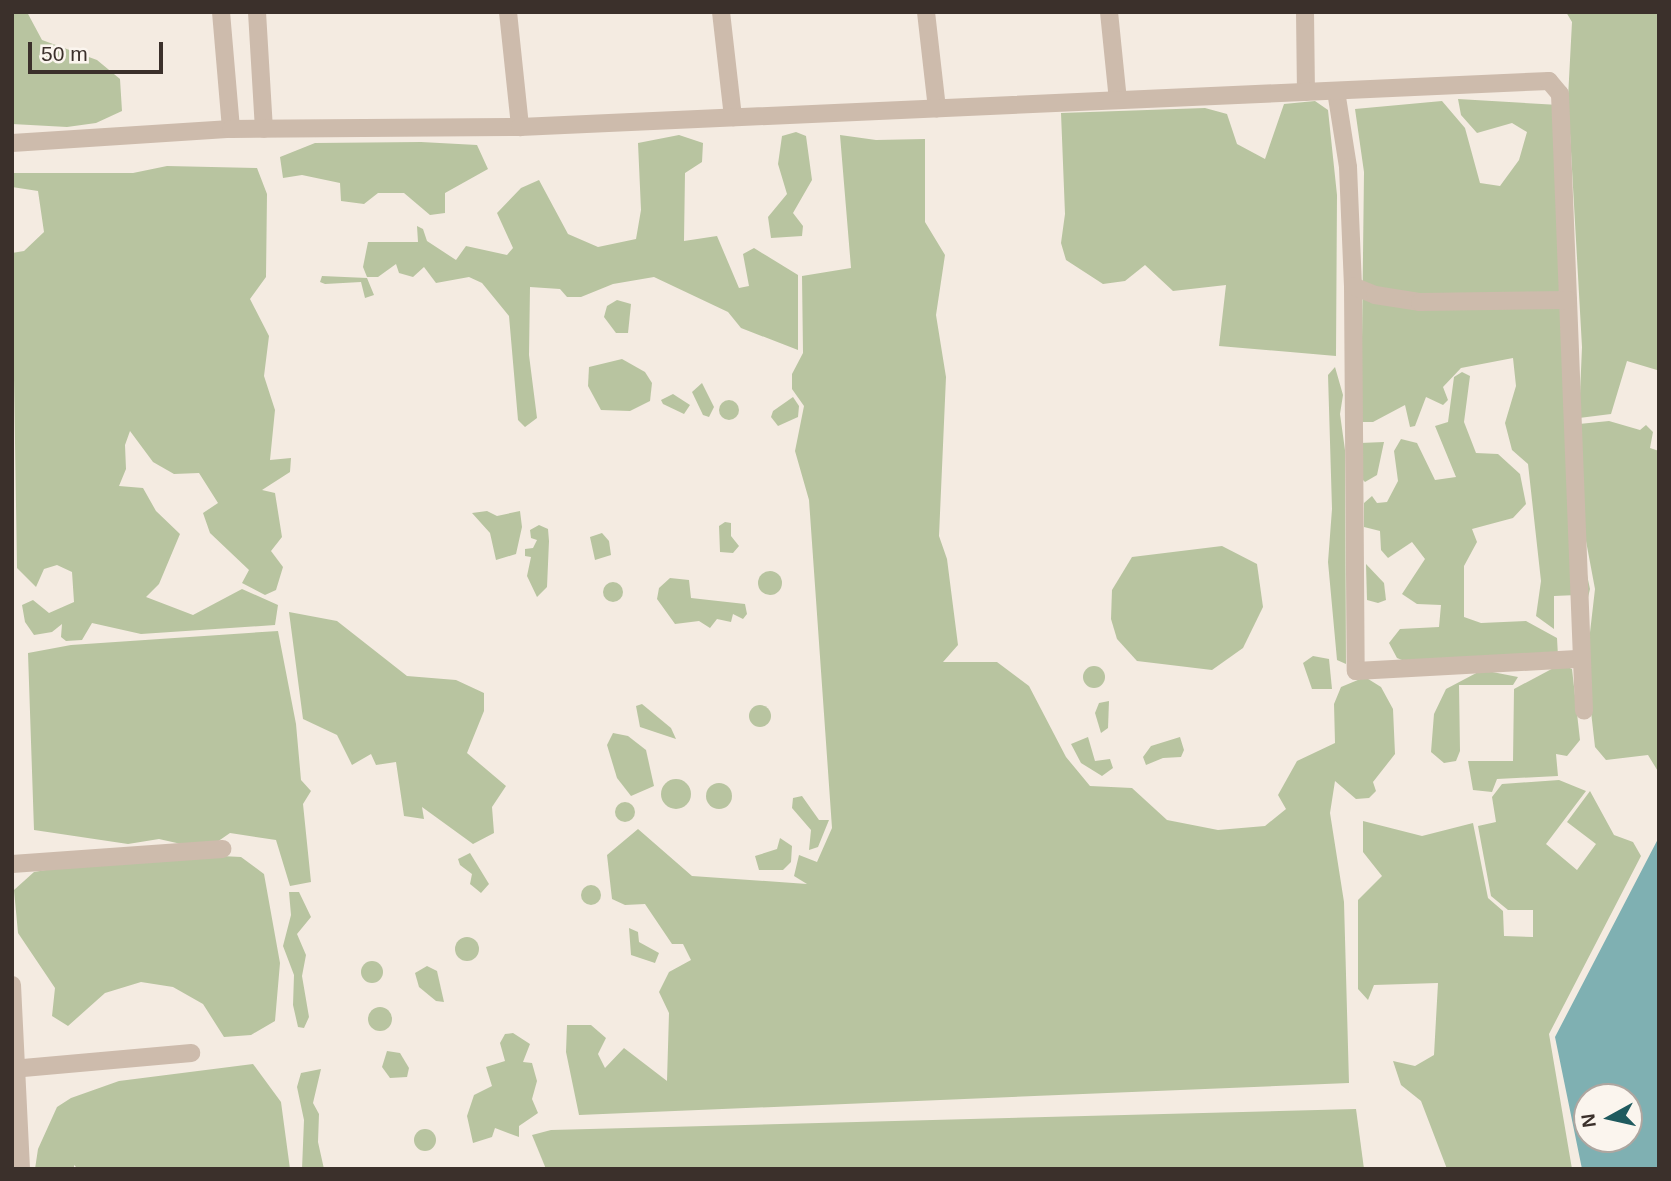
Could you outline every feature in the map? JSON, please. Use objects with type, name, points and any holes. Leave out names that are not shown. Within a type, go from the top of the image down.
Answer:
[{"type":"street","points":[[221,12],[230,129]]},
{"type":"street","points":[[257,12],[264,129]]},
{"type":"street","points":[[508,12],[520,127]]},
{"type":"street","points":[[721,12],[733,117]]},
{"type":"street","points":[[926,12],[937,108]]},
{"type":"street","points":[[1109,12],[1118,100]]},
{"type":"street","points":[[1305,12],[1306,92]]},
{"type":"street","points":[[12,143],[230,129],[520,127],[1549,81],[1560,94],[1584,711]]},
{"type":"street","points":[[1336,91],[1348,167],[1353,286],[1356,671],[1581,659]]},
{"type":"street","points":[[1353,286],[1420,302],[1568,300]]},
{"type":"street","points":[[12,863],[222,849]]},
{"type":"street","points":[[12,985],[13,1069],[21,1169]]},
{"type":"street","points":[[13,1069],[191,1053]]},
{"type":"green space","points":[[12,12],[27,12],[42,40],[97,60],[120,79],[122,111],[96,123],[67,127],[12,124]]},
{"type":"green space","points":[[1566,12],[1659,12],[1659,384],[1657,370],[1627,361],[1611,414],[1579,418],[1582,347],[1568,98],[1572,22]]},
{"type":"green space","points":[[1458,99],[1559,105],[1570,494],[1590,589],[1586,606],[1577,595],[1554,596],[1554,629],[1536,616],[1541,581],[1528,464],[1512,450],[1505,423],[1516,386],[1513,358],[1461,368],[1443,387],[1448,400],[1443,405],[1426,397],[1415,426],[1410,427],[1405,405],[1373,422],[1361,422],[1364,172],[1355,109],[1442,101],[1465,128],[1480,183],[1500,186],[1519,160],[1527,132],[1512,123],[1477,133],[1461,115]]},
{"type":"green space","points":[[1315,101],[1328,110],[1337,195],[1336,356],[1219,346],[1226,285],[1173,291],[1145,265],[1125,281],[1103,284],[1066,260],[1061,243],[1065,214],[1061,113],[1205,108],[1227,114],[1237,144],[1265,159],[1284,104]]},
{"type":"green space","points":[[796,132],[806,136],[812,180],[793,213],[803,226],[802,236],[771,238],[768,217],[787,194],[778,164],[782,136]]},
{"type":"green space","points":[[679,135],[703,143],[702,162],[685,173],[684,241],[717,236],[739,288],[749,286],[743,254],[754,248],[798,275],[798,350],[741,328],[728,312],[654,277],[613,284],[581,297],[567,297],[560,289],[530,287],[529,355],[537,418],[525,427],[518,420],[509,316],[482,283],[469,277],[436,283],[424,267],[413,277],[399,273],[396,264],[378,277],[367,277],[363,267],[368,242],[418,242],[417,226],[423,229],[427,241],[456,260],[466,246],[507,255],[513,248],[497,213],[521,188],[539,180],[568,234],[598,247],[636,239],[641,210],[638,143]]},
{"type":"green space","points":[[840,135],[876,140],[925,139],[925,222],[945,255],[936,315],[946,377],[939,536],[947,559],[958,645],[943,662],[997,662],[1029,686],[1066,757],[1090,786],[1132,788],[1167,820],[1218,830],[1265,826],[1286,809],[1278,795],[1297,761],[1335,743],[1334,704],[1341,687],[1365,677],[1381,687],[1393,709],[1395,754],[1373,782],[1376,791],[1369,798],[1356,799],[1335,781],[1330,813],[1344,902],[1349,1083],[579,1115],[566,1052],[567,1025],[591,1025],[606,1038],[598,1054],[605,1068],[624,1048],[667,1081],[669,1013],[659,992],[669,972],[691,960],[683,944],[672,944],[645,904],[625,905],[612,899],[607,855],[638,829],[692,876],[807,884],[794,876],[799,855],[817,862],[832,828],[809,500],[795,451],[804,406],[792,389],[792,374],[803,353],[802,276],[851,268]]},
{"type":"green space","points":[[421,142],[477,145],[488,169],[445,193],[445,213],[430,215],[404,193],[378,193],[364,204],[341,201],[340,183],[302,175],[283,178],[280,157],[315,143]]},
{"type":"green space","points":[[167,166],[257,168],[267,194],[266,277],[250,299],[269,336],[264,376],[275,410],[270,460],[291,458],[290,472],[262,490],[275,493],[282,537],[271,551],[283,567],[276,590],[265,595],[242,583],[249,570],[210,533],[203,513],[218,503],[199,473],[174,474],[153,462],[130,431],[125,445],[126,469],[119,486],[143,488],[156,511],[180,534],[159,584],[146,597],[193,615],[242,589],[278,605],[275,625],[141,634],[92,623],[82,640],[66,641],[61,637],[62,624],[52,632],[34,635],[25,622],[22,605],[33,600],[49,613],[74,602],[72,572],[57,565],[44,569],[36,587],[17,568],[12,253],[24,251],[44,232],[38,191],[12,187],[12,173],[133,173]]},
{"type":"green space","points":[[322,276],[367,278],[374,295],[365,298],[361,282],[325,284],[320,282]]},
{"type":"green space","points":[[617,300],[631,304],[628,333],[616,333],[604,317],[607,306]]},
{"type":"green space","points":[[622,359],[645,372],[652,383],[650,401],[630,411],[601,410],[588,386],[589,367]]},
{"type":"green space","points":[[1335,367],[1343,395],[1340,414],[1345,450],[1346,664],[1337,660],[1328,562],[1332,509],[1328,375]]},
{"type":"green space","points":[[1462,372],[1470,376],[1464,422],[1476,453],[1498,454],[1520,474],[1526,504],[1513,518],[1472,529],[1477,542],[1464,566],[1464,617],[1481,623],[1526,621],[1557,638],[1558,656],[1407,662],[1397,658],[1389,643],[1400,629],[1439,627],[1441,605],[1417,604],[1402,594],[1425,559],[1412,542],[1388,558],[1381,550],[1380,531],[1364,527],[1364,503],[1372,496],[1377,503],[1387,502],[1398,481],[1394,451],[1401,439],[1417,443],[1435,480],[1456,477],[1435,426],[1448,422],[1454,377]]},
{"type":"green space","points":[[702,383],[714,407],[709,417],[703,415],[692,392]]},
{"type":"green space","points":[[673,394],[690,405],[684,414],[663,404],[661,400]]},
{"type":"green space","points":[[793,397],[799,406],[798,417],[778,426],[771,417],[773,411]]},
{"type":"green space","points":[[729,400],[736,403],[739,410],[736,417],[729,420],[722,417],[719,410],[722,403]]},
{"type":"green space","points":[[1609,421],[1640,430],[1646,425],[1653,432],[1650,448],[1659,451],[1659,773],[1648,755],[1606,760],[1595,747],[1586,667],[1595,589],[1577,493],[1579,424]]},
{"type":"green space","points":[[1384,442],[1377,475],[1365,482],[1358,475],[1360,443]]},
{"type":"green space","points":[[487,511],[497,516],[520,511],[522,527],[516,554],[496,560],[490,533],[472,513]]},
{"type":"green space","points":[[725,522],[731,523],[731,536],[739,546],[733,553],[720,552],[719,526]]},
{"type":"green space","points":[[539,525],[548,529],[549,541],[547,587],[537,597],[527,576],[531,557],[525,556],[525,549],[533,548],[537,540],[531,538],[530,530]]},
{"type":"green space","points":[[602,533],[609,541],[611,555],[595,560],[590,537]]},
{"type":"green space","points":[[1222,546],[1257,564],[1263,607],[1243,648],[1212,670],[1137,661],[1117,639],[1111,619],[1112,590],[1132,557]]},
{"type":"green space","points":[[1366,564],[1384,583],[1386,600],[1378,603],[1367,600]]},
{"type":"green space","points":[[770,571],[781,578],[782,583],[775,594],[770,595],[759,588],[758,583],[765,572]]},
{"type":"green space","points":[[670,578],[689,580],[691,598],[745,604],[747,614],[743,619],[733,614],[731,622],[717,619],[710,628],[699,621],[675,624],[657,599],[659,588]]},
{"type":"green space","points":[[613,582],[620,585],[623,592],[620,599],[613,602],[606,599],[603,592],[606,585]]},
{"type":"green space","points":[[289,612],[337,621],[407,676],[456,680],[484,693],[484,711],[467,753],[506,786],[492,807],[494,833],[473,844],[422,807],[424,819],[404,816],[396,762],[376,765],[371,754],[352,765],[337,735],[303,719]]},
{"type":"green space","points":[[278,631],[296,724],[301,780],[311,791],[303,804],[311,882],[290,886],[276,840],[230,833],[217,842],[190,846],[159,839],[128,844],[34,830],[28,653],[71,645]]},
{"type":"green space","points":[[1313,656],[1329,659],[1332,689],[1312,689],[1303,663]]},
{"type":"green space","points":[[1561,664],[1572,669],[1580,740],[1567,756],[1556,754],[1558,776],[1497,779],[1492,792],[1473,790],[1468,761],[1513,761],[1514,689]]},
{"type":"green space","points":[[1094,666],[1104,673],[1105,677],[1098,687],[1094,688],[1084,681],[1083,677],[1090,667]]},
{"type":"green space","points":[[1482,670],[1518,677],[1513,685],[1459,685],[1460,751],[1456,761],[1444,763],[1431,752],[1434,714],[1446,689]]},
{"type":"green space","points":[[1109,701],[1108,728],[1101,733],[1095,713],[1099,703]]},
{"type":"green space","points":[[642,704],[671,728],[676,739],[640,727],[636,706]]},
{"type":"green space","points":[[760,705],[768,708],[771,716],[768,724],[760,727],[752,724],[749,716],[752,708]]},
{"type":"green space","points":[[613,733],[628,736],[646,750],[654,786],[631,796],[617,778],[607,745]]},
{"type":"green space","points":[[1088,737],[1095,761],[1110,759],[1113,768],[1102,776],[1081,763],[1071,744]]},
{"type":"green space","points":[[1180,737],[1184,750],[1181,757],[1163,758],[1146,765],[1143,757],[1151,746]]},
{"type":"green space","points":[[676,779],[682,780],[690,788],[690,800],[682,808],[676,809],[670,808],[662,800],[661,794],[662,788],[670,780]]},
{"type":"green space","points":[[1559,780],[1586,791],[1546,844],[1577,870],[1596,844],[1567,822],[1590,791],[1614,835],[1633,842],[1641,856],[1549,1034],[1572,1169],[1447,1169],[1421,1101],[1401,1085],[1393,1061],[1415,1066],[1434,1055],[1438,983],[1374,985],[1368,1000],[1358,989],[1358,900],[1382,876],[1363,852],[1363,821],[1422,836],[1473,823],[1488,898],[1503,911],[1504,936],[1533,937],[1533,910],[1508,910],[1491,896],[1478,826],[1496,822],[1492,797],[1502,784]]},
{"type":"green space","points":[[719,783],[728,787],[732,796],[728,805],[719,809],[710,805],[706,796],[710,787]]},
{"type":"green space","points":[[802,796],[819,820],[829,820],[818,847],[809,850],[811,830],[792,808],[793,798]]},
{"type":"green space","points":[[621,802],[629,802],[635,812],[629,822],[621,822],[615,816],[615,808]]},
{"type":"green space","points":[[780,838],[792,846],[791,862],[783,870],[759,870],[755,856],[777,849]]},
{"type":"green space","points":[[470,853],[489,884],[481,893],[470,884],[472,874],[460,865],[458,859]]},
{"type":"green space","points":[[202,855],[241,857],[264,874],[280,963],[275,1021],[251,1035],[224,1037],[203,1004],[173,987],[141,982],[105,993],[68,1026],[52,1016],[55,988],[18,933],[14,890],[34,872],[69,866]]},
{"type":"green space","points":[[591,885],[598,888],[601,895],[598,902],[591,905],[584,902],[581,895],[584,888]]},
{"type":"green space","points":[[289,892],[299,892],[311,917],[297,934],[306,955],[302,976],[309,1017],[304,1028],[298,1027],[293,1005],[294,975],[283,946],[291,915]]},
{"type":"green space","points":[[629,928],[638,932],[639,942],[659,953],[655,963],[631,955]]},
{"type":"green space","points":[[467,937],[475,941],[479,949],[475,957],[467,961],[459,957],[455,949],[459,941]]},
{"type":"green space","points":[[372,961],[380,964],[383,972],[380,980],[372,983],[364,980],[361,972],[364,964]]},
{"type":"green space","points":[[427,966],[437,971],[444,1002],[436,1001],[419,987],[415,973]]},
{"type":"green space","points":[[380,1007],[389,1010],[392,1019],[389,1028],[380,1031],[371,1028],[368,1019],[371,1010]]},
{"type":"green space","points":[[513,1033],[530,1044],[523,1062],[532,1063],[537,1081],[532,1099],[538,1113],[519,1126],[519,1137],[495,1128],[492,1137],[473,1143],[467,1116],[474,1095],[492,1086],[486,1067],[505,1061],[500,1043],[505,1034]]},
{"type":"green space","points":[[387,1051],[400,1053],[409,1068],[407,1077],[390,1078],[382,1067]]},
{"type":"green space","points":[[253,1064],[281,1102],[290,1169],[78,1169],[74,1165],[74,1169],[35,1169],[38,1149],[57,1107],[71,1098],[119,1081]]},
{"type":"green space","points":[[321,1069],[313,1103],[319,1114],[318,1142],[324,1169],[302,1169],[304,1120],[297,1087],[301,1073]]},
{"type":"green space","points":[[1356,1109],[1364,1169],[546,1169],[532,1135],[551,1130]]},
{"type":"green space","points":[[425,1129],[435,1136],[436,1140],[429,1150],[425,1151],[415,1144],[414,1140],[421,1130]]},
{"type":"water","points":[[1659,837],[1659,1169],[1582,1169],[1579,1153],[1643,1153],[1643,1083],[1573,1083],[1573,1125],[1555,1037]]}]
